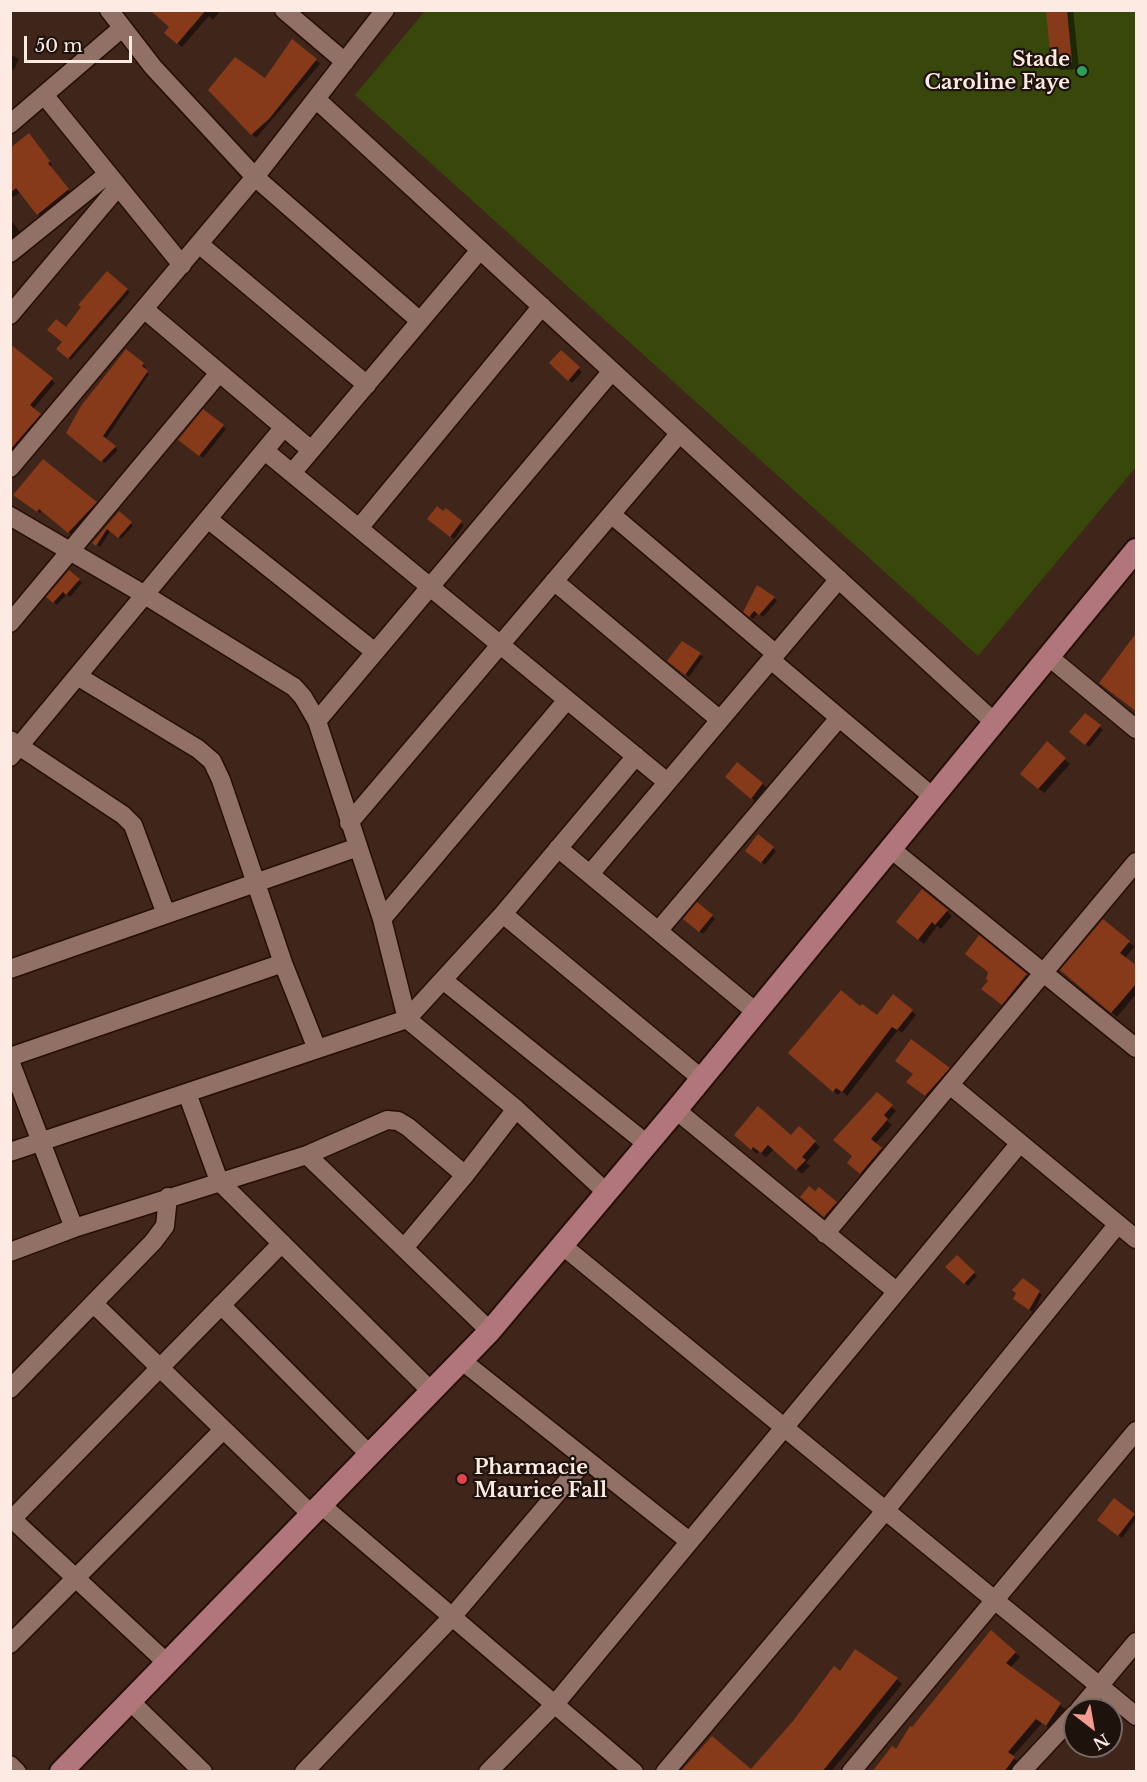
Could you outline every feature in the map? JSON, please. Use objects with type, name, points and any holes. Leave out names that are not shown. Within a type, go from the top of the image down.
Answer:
[{"type":"main road","points":[[61,1772],[489,1331],[563,1246],[757,1013],[1137,550]]},
{"type":"street","points":[[109,10],[174,92],[255,177],[420,321]]},
{"type":"street","points":[[284,10],[345,62]]},
{"type":"street","points":[[10,468],[255,177],[385,10]]},
{"type":"street","points":[[10,124],[122,28]]},
{"type":"street","points":[[45,96],[182,265]]},
{"type":"street","points":[[316,99],[994,722]]},
{"type":"street","points":[[10,253],[113,181]]},
{"type":"street","points":[[10,315],[113,181]]},
{"type":"street","points":[[199,244],[367,385]]},
{"type":"street","points":[[292,473],[480,250]]},
{"type":"street","points":[[358,528],[542,306]]},
{"type":"street","points":[[144,309],[311,450]]},
{"type":"street","points":[[317,721],[612,371]]},
{"type":"street","points":[[10,623],[219,373]]},
{"type":"street","points":[[166,914],[133,825],[123,815],[13,748],[79,677],[284,428]]},
{"type":"street","points":[[349,823],[680,433]]},
{"type":"street","points":[[265,451],[667,782]]},
{"type":"street","points":[[611,514],[839,718],[933,797]]},
{"type":"street","points":[[10,516],[71,550],[294,687],[317,721],[382,919],[407,1019],[516,1109],[606,1192]]},
{"type":"street","points":[[209,520],[375,652]]},
{"type":"street","points":[[590,874],[839,579]]},
{"type":"street","points":[[554,581],[720,720]]},
{"type":"street","points":[[1048,656],[1137,729]]},
{"type":"street","points":[[79,677],[198,749],[212,761],[221,780],[283,963],[317,1049]]},
{"type":"street","points":[[382,919],[567,700]]},
{"type":"street","points":[[658,931],[839,718]]},
{"type":"street","points":[[10,1152],[407,1019],[503,914],[636,756]]},
{"type":"street","points":[[10,969],[358,847]]},
{"type":"street","points":[[558,848],[757,1013]]},
{"type":"street","points":[[891,849],[1137,1048]]},
{"type":"street","points":[[825,1234],[1137,862]]},
{"type":"street","points":[[503,914],[702,1079]]},
{"type":"street","points":[[74,1228],[10,1059],[283,963]]},
{"type":"street","points":[[442,980],[647,1144]]},
{"type":"street","points":[[950,1085],[1137,1239]]},
{"type":"street","points":[[187,1093],[219,1181],[431,1391]]},
{"type":"street","points":[[404,1248],[516,1109]]},
{"type":"street","points":[[676,1110],[896,1291]]},
{"type":"street","points":[[10,1252],[168,1197],[307,1155],[387,1120],[398,1121],[465,1175]]},
{"type":"street","points":[[488,1772],[555,1704],[1020,1143]]},
{"type":"street","points":[[307,1155],[489,1331]]},
{"type":"street","points":[[10,1389],[153,1242],[165,1226],[168,1197]]},
{"type":"street","points":[[665,1772],[885,1511],[1118,1224]]},
{"type":"street","points":[[167,1663],[11,1518],[282,1243]]},
{"type":"street","points":[[563,1246],[1137,1716]]},
{"type":"street","points":[[94,1304],[223,1430],[316,1509],[452,1617],[634,1772]]},
{"type":"street","points":[[221,1305],[369,1454]]},
{"type":"street","points":[[461,1360],[689,1541]]},
{"type":"street","points":[[10,1644],[223,1430]]},
{"type":"street","points":[[851,1772],[1137,1431]]},
{"type":"street","points":[[304,1772],[452,1617],[586,1459]]},
{"type":"street","points":[[1090,1698],[1137,1642]]},
{"type":"street","points":[[130,1701],[203,1772]]},
{"type":"street","points":[[1021,1772],[1063,1727]]},
{"type":"street","points":[[10,1765],[17,1772]]},
{"type":"green space","name":"Stade Caroline Faye","points":[[425,11],[1136,11],[1136,467],[978,656],[355,95]]},
{"type":"building","points":[[150,10],[206,10],[177,44],[164,33],[169,27]]},
{"type":"building","points":[[1046,10],[1067,10],[1072,62],[1051,64]]},
{"type":"building","points":[[292,39],[317,59],[269,119],[251,135],[208,90],[235,57],[265,78]]},
{"type":"building","points":[[29,133],[50,161],[48,163],[69,189],[37,215],[16,188],[10,193],[10,148]]},
{"type":"building","points":[[107,271],[128,289],[68,359],[56,349],[62,342],[47,330],[56,319],[66,327],[81,307],[78,305]]},
{"type":"building","points":[[10,344],[53,378],[30,405],[41,414],[10,450]]},
{"type":"building","points":[[126,349],[144,363],[142,366],[148,371],[103,436],[116,446],[101,462],[66,433],[81,406]]},
{"type":"building","points":[[561,350],[580,367],[568,381],[549,363]]},
{"type":"building","points":[[203,409],[224,425],[199,456],[178,440]]},
{"type":"building","points":[[43,459],[97,502],[68,533],[39,509],[37,512],[13,495]]},
{"type":"building","points":[[437,506],[443,511],[446,508],[462,521],[450,537],[427,519]]},
{"type":"building","points":[[119,511],[132,522],[118,538],[107,529],[96,546],[92,543]]},
{"type":"building","points":[[69,570],[80,579],[66,595],[63,592],[53,603],[46,597]]},
{"type":"building","points":[[757,585],[775,597],[759,615],[754,611],[749,617],[743,612]]},
{"type":"building","points":[[1137,632],[1137,712],[1099,683]]},
{"type":"building","points":[[682,641],[701,653],[685,675],[667,661]]},
{"type":"building","points":[[1085,713],[1101,725],[1085,745],[1069,732]]},
{"type":"building","points":[[1047,741],[1066,758],[1038,789],[1020,774]]},
{"type":"building","points":[[737,762],[763,783],[751,799],[725,777]]},
{"type":"building","points":[[758,834],[774,847],[761,863],[745,851]]},
{"type":"building","points":[[922,889],[948,910],[935,925],[932,922],[918,940],[896,922]]},
{"type":"building","points":[[697,902],[713,915],[699,932],[683,919]]},
{"type":"building","points":[[1103,919],[1130,941],[1120,953],[1137,966],[1137,983],[1111,1013],[1060,970]]},
{"type":"building","points":[[979,935],[1027,974],[1002,1005],[981,989],[988,981],[986,979],[988,972],[965,954]]},
{"type":"building","points":[[841,990],[860,1006],[862,1004],[877,1015],[893,994],[913,1010],[897,1030],[892,1027],[842,1092],[836,1088],[833,1092],[788,1053]]},
{"type":"building","points":[[911,1039],[950,1068],[925,1096],[906,1082],[913,1074],[895,1061]]},
{"type":"building","points":[[877,1092],[893,1105],[884,1115],[888,1119],[871,1139],[882,1148],[860,1174],[847,1163],[852,1156],[833,1140]]},
{"type":"building","points":[[758,1106],[791,1135],[799,1126],[816,1141],[802,1157],[806,1160],[796,1170],[768,1145],[761,1153],[753,1147],[751,1150],[734,1135]]},
{"type":"building","points":[[809,1186],[815,1191],[819,1187],[837,1202],[824,1217],[800,1197]]},
{"type":"building","points":[[957,1255],[975,1272],[964,1284],[945,1267]]},
{"type":"building","points":[[1023,1278],[1040,1291],[1029,1310],[1013,1299],[1016,1293],[1012,1290]]},
{"type":"building","points":[[1114,1498],[1135,1514],[1118,1536],[1097,1520]]},
{"type":"building","points":[[991,1630],[1016,1652],[1006,1663],[1061,1703],[1046,1726],[1036,1719],[1008,1752],[1015,1757],[1004,1772],[872,1772],[892,1746],[896,1749],[910,1726],[912,1727]]},
{"type":"building","points":[[855,1649],[898,1678],[822,1772],[680,1772],[712,1736],[751,1769],[793,1721],[834,1666],[840,1671]]},
{"type":"place","name":"Stade Caroline Faye","points":[[1082,71]]},
{"type":"place","name":"Pharmacie Maurice Fall","points":[[462,1479]]}]
